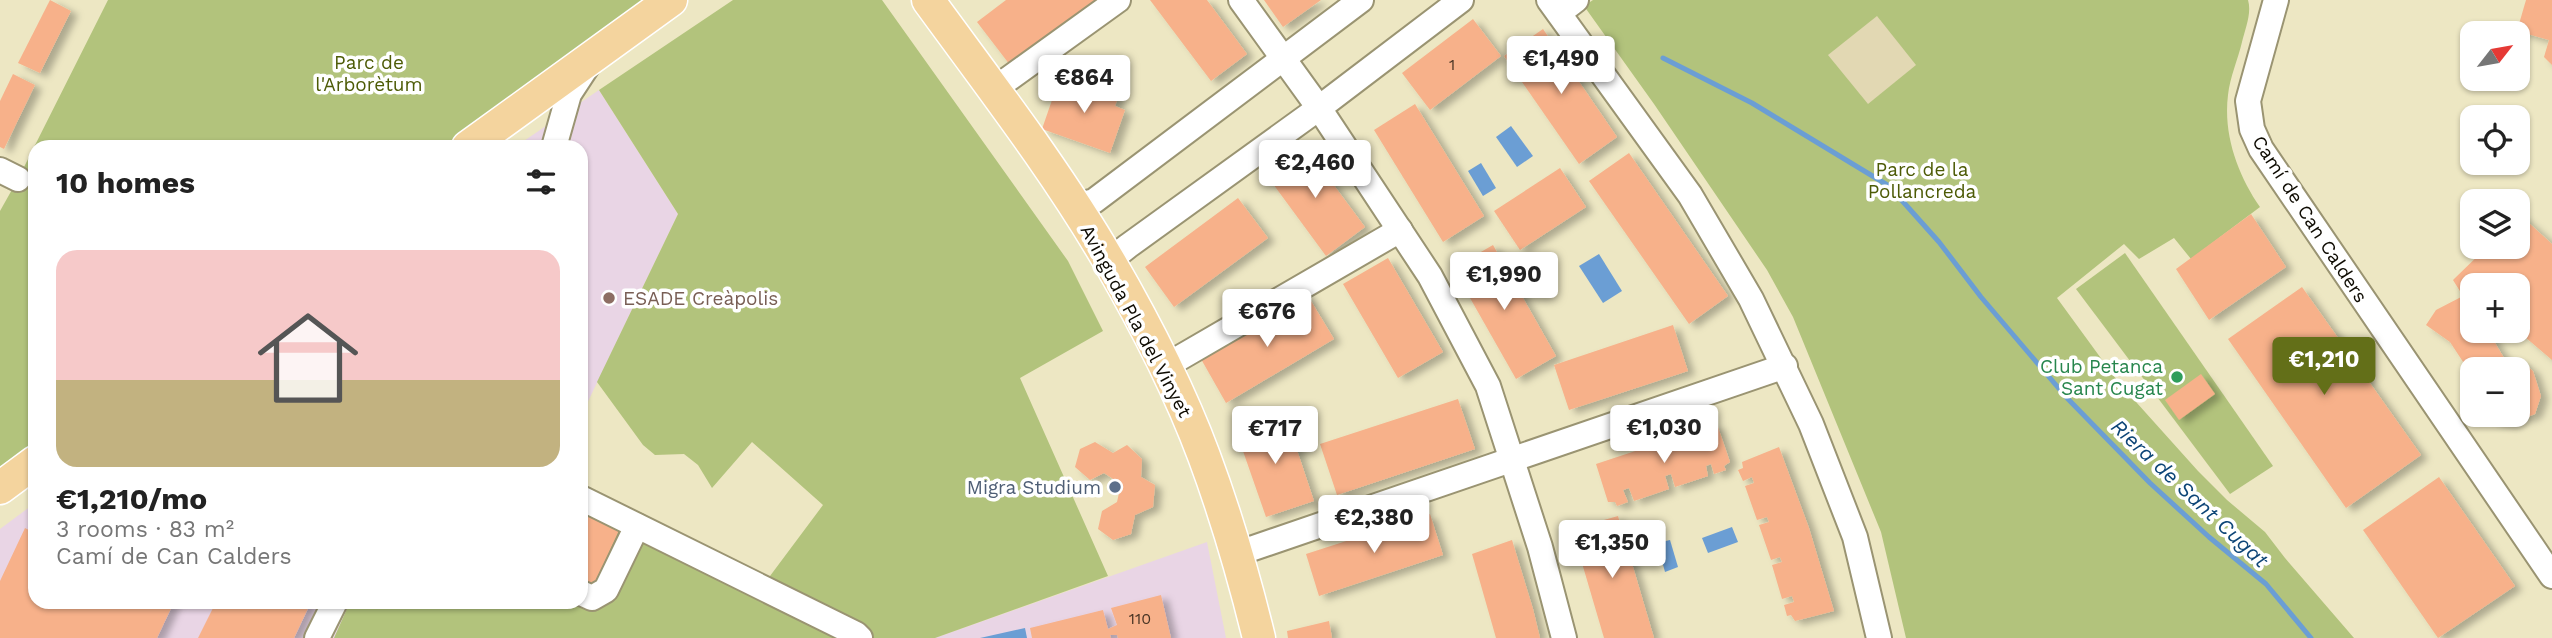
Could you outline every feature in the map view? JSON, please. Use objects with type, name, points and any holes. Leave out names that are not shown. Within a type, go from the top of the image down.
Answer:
[{"type":"main road","points":[[478,140],[671,0]]},
{"type":"main road","name":"Avinguda Pla del Vinyet","points":[[928,0],[1075,206],[1109,261],[1164,367],[1204,456],[1236,554],[1259,638]]},
{"type":"main road","points":[[0,488],[28,467]]},
{"type":"street","points":[[993,90],[1118,0]]},
{"type":"street","points":[[1241,0],[1319,108],[1430,276],[1488,386],[1540,547],[1564,638]]},
{"type":"street","points":[[1075,206],[1094,201],[1360,0]]},
{"type":"street","points":[[1109,261],[1319,108],[1461,0]]},
{"type":"street","name":"Camí de Can Calders","points":[[2267,0],[2269,25]]},
{"type":"street","name":"Camí de Can Calders","points":[[2276,0],[2248,101],[2252,129],[2261,149],[2550,577]]},
{"type":"street","points":[[1562,4],[1690,195],[1751,299],[1785,366],[1855,537],[1880,638]]},
{"type":"street","points":[[556,140],[569,93],[581,73],[601,52]]},
{"type":"street","points":[[1164,367],[1399,230]]},
{"type":"street","points":[[1236,554],[1785,366]]},
{"type":"street","points":[[588,502],[860,638]]},
{"type":"street","points":[[588,596],[592,598],[606,590],[637,526]]},
{"type":"street","points":[[317,638],[332,609]]},
{"type":"shaded area","name":"ESADE Creàpolis","points":[[599,90],[678,214],[588,401],[588,140],[525,140]]},
{"type":"shaded area","points":[[28,508],[28,609],[347,609],[334,638],[0,638],[0,529]]},
{"type":"shaded area","points":[[1207,542],[1226,638],[935,638]]},
{"type":"green space","name":"Parc de l'Arborètum","points":[[108,0],[647,0],[477,140],[38,140]]},
{"type":"green space","points":[[733,0],[882,0],[1068,261],[1103,331],[1020,378],[1108,576],[935,638],[334,638],[347,609],[588,609],[588,502],[761,588],[823,505],[752,442],[712,488],[698,465],[684,454],[655,455],[643,445],[597,382],[678,214],[599,90]]},
{"type":"green space","name":"Parc de la Pollancreda","points":[[1593,0],[2248,0],[2248,21],[2229,88],[2227,110],[2234,154],[2245,182],[2260,207],[2191,259],[2174,238],[2139,259],[2124,244],[2057,298],[2119,383],[2198,471],[2265,532],[2354,638],[1906,638],[1881,532],[1793,317],[1767,270],[1584,6]]},
{"type":"green space","name":"Parc de l'Arborètum","points":[[28,159],[28,459],[0,478],[0,211]]},
{"type":"green space","name":"Club Petanca Sant Cugat","points":[[2125,253],[2273,466],[2230,494],[2076,289]]},
{"type":"sand","points":[[1877,16],[1916,65],[1868,104],[1828,55]]},
{"type":"water","points":[[1511,126],[1533,156],[1517,167],[1496,137]]},
{"type":"water","points":[[1481,163],[1496,188],[1483,196],[1468,171]]},
{"type":"water","points":[[1599,254],[1622,291],[1603,303],[1579,266]]},
{"type":"water","points":[[1732,527],[1738,542],[1708,553],[1702,538]]},
{"type":"water","points":[[1670,540],[1678,567],[1665,572],[1657,543]]},
{"type":"water","points":[[1025,628],[1027,638],[980,638]]},
{"type":"building","points":[[50,0],[71,11],[40,73],[18,63]]},
{"type":"building","points":[[1006,0],[1095,0],[1010,65],[977,22]]},
{"type":"building","points":[[1150,0],[1207,0],[1247,54],[1211,81]]},
{"type":"building","points":[[1264,0],[1321,0],[1283,27]]},
{"type":"building","points":[[2526,0],[2552,0],[2552,65],[2544,57],[2549,40],[2530,35],[2530,21],[2520,21]]},
{"type":"building","points":[[1473,19],[1501,56],[1430,110],[1402,73]]},
{"type":"building","points":[[1543,29],[1617,137],[1579,164],[1504,56]]},
{"type":"building","points":[[13,74],[35,85],[4,149],[0,147],[0,101]]},
{"type":"building","points":[[1060,77],[1118,98],[1115,106],[1125,110],[1110,153],[1042,129]]},
{"type":"building","points":[[1415,104],[1484,216],[1443,242],[1374,130]]},
{"type":"building","points":[[1304,145],[1365,227],[1326,256],[1265,173]]},
{"type":"building","points":[[1629,153],[1728,296],[1689,324],[1589,181]]},
{"type":"building","points":[[1560,168],[1586,207],[1520,250],[1494,211]]},
{"type":"building","points":[[1238,198],[1268,238],[1174,307],[1145,267]]},
{"type":"building","points":[[2251,214],[2286,267],[2209,320],[2176,269]]},
{"type":"building","points":[[2530,224],[2552,244],[2552,360],[2530,341],[2530,273],[2460,273],[2475,259],[2530,259]]},
{"type":"building","points":[[1493,245],[1556,356],[1516,379],[1453,268]]},
{"type":"building","points":[[1388,258],[1443,352],[1398,378],[1343,284]]},
{"type":"building","points":[[2460,273],[2460,291],[2453,280]]},
{"type":"building","points":[[2302,287],[2421,455],[2346,508],[2228,339]]},
{"type":"building","points":[[1308,296],[1334,339],[1226,403],[1201,359]]},
{"type":"building","points":[[2460,298],[2460,343],[2495,343],[2503,357],[2460,357],[2450,342],[2426,325],[2436,310]]},
{"type":"building","points":[[1673,325],[1688,371],[1569,410],[1554,365]]},
{"type":"building","points":[[2530,368],[2541,396],[2535,414],[2530,416]]},
{"type":"building","points":[[2201,374],[2215,394],[2179,420],[2165,400]]},
{"type":"building","points":[[1458,399],[1475,449],[1337,495],[1320,444]]},
{"type":"building","points":[[1285,414],[1314,501],[1266,517],[1236,431]]},
{"type":"building","points":[[1717,424],[1730,462],[1724,466],[1726,470],[1714,474],[1711,464],[1706,466],[1708,476],[1675,487],[1671,474],[1665,476],[1669,489],[1634,501],[1629,488],[1623,490],[1628,502],[1617,506],[1615,502],[1608,502],[1596,464]]},
{"type":"building","points":[[1095,442],[1113,453],[1127,445],[1142,459],[1141,477],[1155,485],[1153,507],[1135,515],[1131,534],[1113,540],[1098,529],[1102,511],[1117,502],[1121,484],[1104,473],[1090,480],[1075,467],[1080,449]]},
{"type":"building","points":[[1779,447],[1809,528],[1834,611],[1795,621],[1791,615],[1787,616],[1784,605],[1794,602],[1792,596],[1782,599],[1772,565],[1782,562],[1780,557],[1771,560],[1759,525],[1769,522],[1767,517],[1757,520],[1745,486],[1754,483],[1752,477],[1743,481],[1738,470],[1743,468],[1742,462]]},
{"type":"building","points":[[2439,477],[2515,586],[2438,638],[2363,530]]},
{"type":"building","points":[[588,511],[621,526],[594,585],[588,582]]},
{"type":"building","points":[[1430,514],[1443,555],[1319,596],[1306,554]]},
{"type":"building","points":[[1618,516],[1654,638],[1604,638],[1572,529]]},
{"type":"building","points":[[25,528],[28,530],[28,609],[171,609],[157,638],[0,638],[0,581]]},
{"type":"building","points":[[1512,540],[1540,638],[1496,638],[1472,554]]},
{"type":"building","points":[[1161,595],[1171,638],[1118,638],[1117,635],[1110,635],[1111,638],[1032,638],[1030,628],[1103,610],[1108,629],[1117,625],[1111,608]]},
{"type":"building","points":[[212,609],[308,609],[294,638],[198,638]]},
{"type":"building","points":[[1329,621],[1332,638],[1288,638],[1287,631]]},
{"type":"waterway","name":"Riera de Sant Cugat","points":[[1663,58],[1752,103],[1889,186],[1939,242],[1981,297],[2067,398],[2150,483],[2266,584],[2311,638]]},
{"type":"place","name":"ESADE Creàpolis","points":[[609,298]]},
{"type":"place","name":"Club Petanca Sant Cugat","points":[[2177,377]]},
{"type":"place","name":"Migra Studium","points":[[1115,487]]}]
